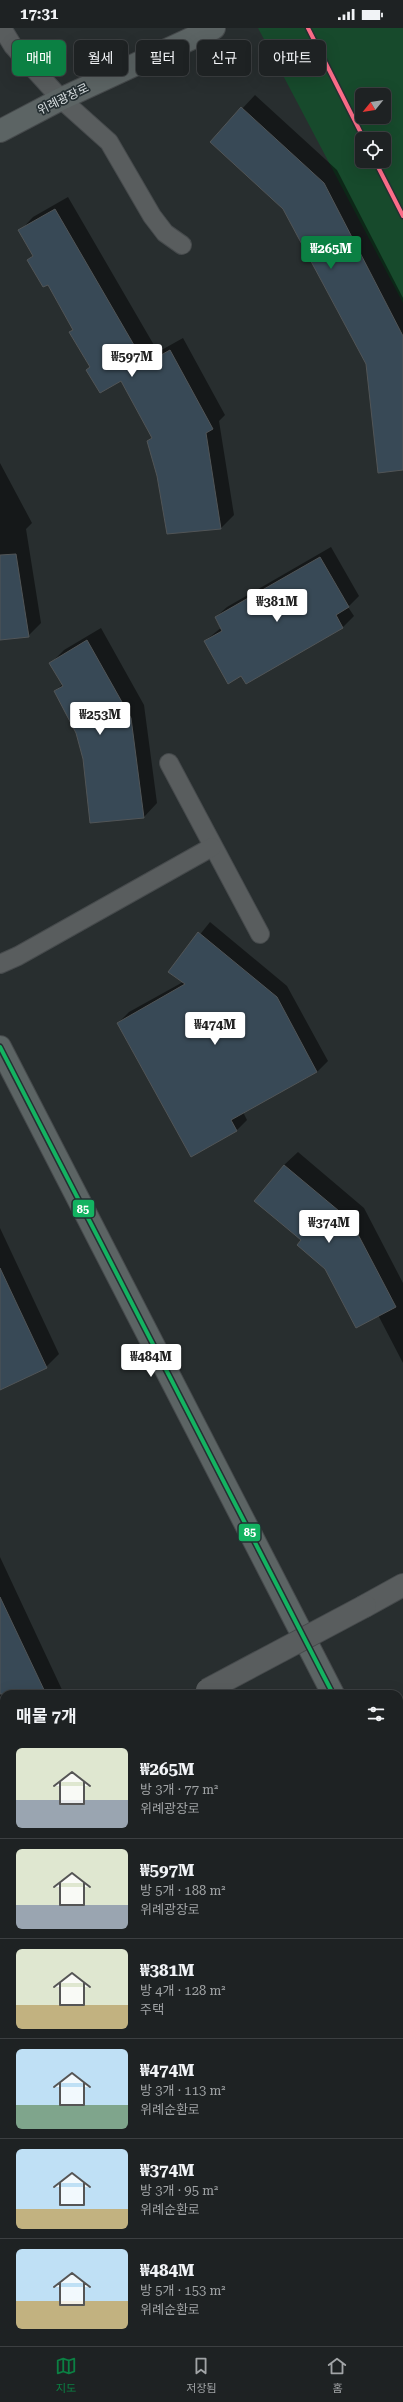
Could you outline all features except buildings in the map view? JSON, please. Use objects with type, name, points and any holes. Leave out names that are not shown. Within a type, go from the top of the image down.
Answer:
[{"type":"street","name":"위례광장로","points":[[0,131],[61,99],[214,28]]},
{"type":"street","points":[[0,1047],[331,1690]]},
{"type":"street","points":[[207,1690],[403,1585]]},
{"type":"lane","points":[[2,28],[13,46],[61,99],[109,142],[152,216],[165,233],[182,245]]},
{"type":"lane","points":[[169,763],[212,847],[260,934]]},
{"type":"lane","points":[[0,964],[18,956],[212,847]]},
{"type":"green space","points":[[258,28],[403,28],[403,303],[283,76],[326,76],[326,40],[264,40]]},
{"type":"transit line","points":[[308,28],[360,132]]},
{"type":"transit line","points":[[379,168],[403,216]]},
{"type":"transit line","name":"85","points":[[0,1047],[331,1690]]}]
